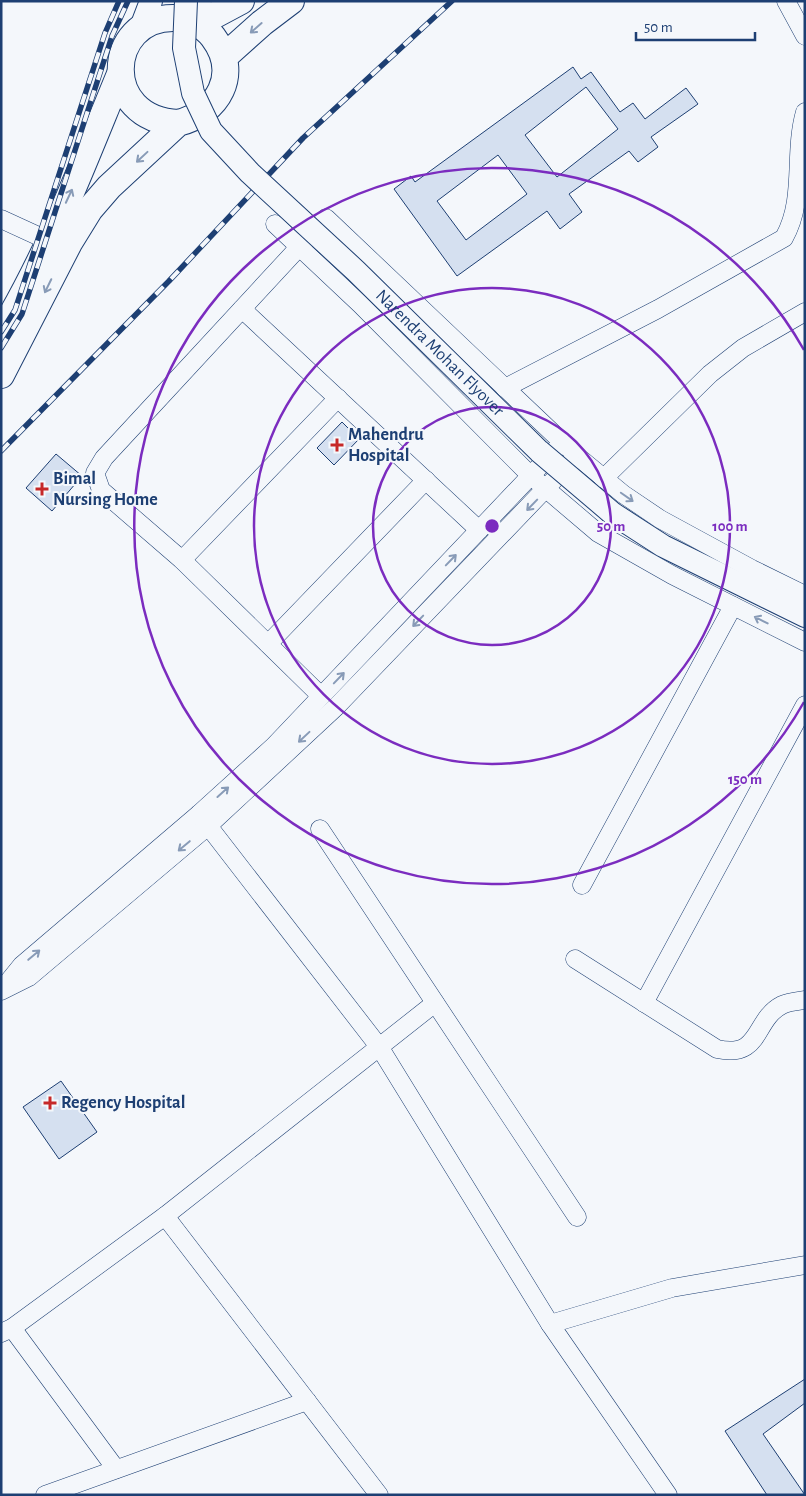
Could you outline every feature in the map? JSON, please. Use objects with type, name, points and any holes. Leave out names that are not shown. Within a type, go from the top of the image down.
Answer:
[{"type":"highway","points":[[1,334],[49,241],[84,163],[120,74],[122,57],[125,50],[140,30],[152,22],[241,1]]},
{"type":"highway","points":[[224,57],[291,1]]},
{"type":"highway","points":[[120,74],[124,90],[132,105],[145,116],[161,122],[178,124],[192,120],[205,112],[216,101],[223,87],[224,57],[218,44],[194,12]]},
{"type":"highway","points":[[1,375],[70,242],[90,208],[109,187],[178,124]]},
{"type":"main road","points":[[140,30],[151,1]]},
{"type":"main road","name":"Narendra Mohan Flyover","points":[[194,12],[184,48],[193,93],[211,131],[250,173],[356,271],[539,451],[612,513],[663,546],[805,616]]},
{"type":"street","points":[[786,1],[805,36]]},
{"type":"street","points":[[505,388],[658,309],[784,238],[793,223],[797,210],[800,177],[800,132],[805,112]]},
{"type":"street","points":[[321,696],[182,560],[101,490],[95,473],[104,458],[326,218],[563,443],[603,478],[660,519],[752,569],[805,594]]},
{"type":"street","points":[[1,219],[49,241]]},
{"type":"street","points":[[275,224],[360,304],[531,476],[598,533],[672,575],[805,642]]},
{"type":"street","points":[[242,309],[479,530]]},
{"type":"street","points":[[603,478],[710,374],[743,348],[805,312]]},
{"type":"street","points":[[182,560],[338,398]]},
{"type":"street","points":[[203,820],[563,443]]},
{"type":"street","points":[[1,991],[29,977],[203,820],[336,707],[577,456]]},
{"type":"street","points":[[268,644],[426,480]]},
{"type":"street","points":[[582,885],[733,606]]},
{"type":"street","points":[[644,1003],[805,705]]},
{"type":"street","points":[[203,820],[380,1048],[550,1324],[668,1495]]},
{"type":"street","points":[[320,829],[577,1217]]},
{"type":"street","points":[[575,959],[717,1049],[732,1052],[747,1046],[774,1011],[782,1005],[805,1000]]},
{"type":"street","points":[[116,1470],[7,1330],[165,1216],[435,1003]]},
{"type":"street","points":[[165,1216],[378,1495]]},
{"type":"street","points":[[550,1324],[672,1288],[805,1266]]},
{"type":"street","points":[[45,1495],[307,1401]]},
{"type":"building","points":[[573,67],[581,79],[591,72],[620,112],[633,103],[645,119],[686,88],[698,104],[651,137],[658,147],[638,162],[629,151],[569,194],[582,212],[560,229],[547,211],[457,276],[394,189],[411,176],[415,182]],"holes":[[[586,87],[618,129],[557,177],[525,135]],[[498,155],[527,194],[466,240],[437,201]]]},
{"type":"building","points":[[342,422],[359,439],[334,465],[317,448]]},
{"type":"building","points":[[56,454],[82,476],[52,511],[26,488]]},
{"type":"building","points":[[61,1081],[97,1132],[59,1159],[23,1107]]},
{"type":"building","points":[[805,1379],[805,1403],[763,1434],[805,1495],[767,1495],[725,1431]]},
{"type":"railway","points":[[1,332],[15,310],[105,33],[119,1]]},
{"type":"railway","points":[[1,348],[22,314],[112,36],[128,1]]},
{"type":"railway","points":[[1,451],[169,281],[303,138],[452,1]]},
{"type":"place","name":"Mahendru Hospital","points":[[337,445]]},
{"type":"place","name":"Bimal Nursing Home","points":[[42,489]]},
{"type":"place","name":"Regency Hospital","points":[[50,1103]]}]
